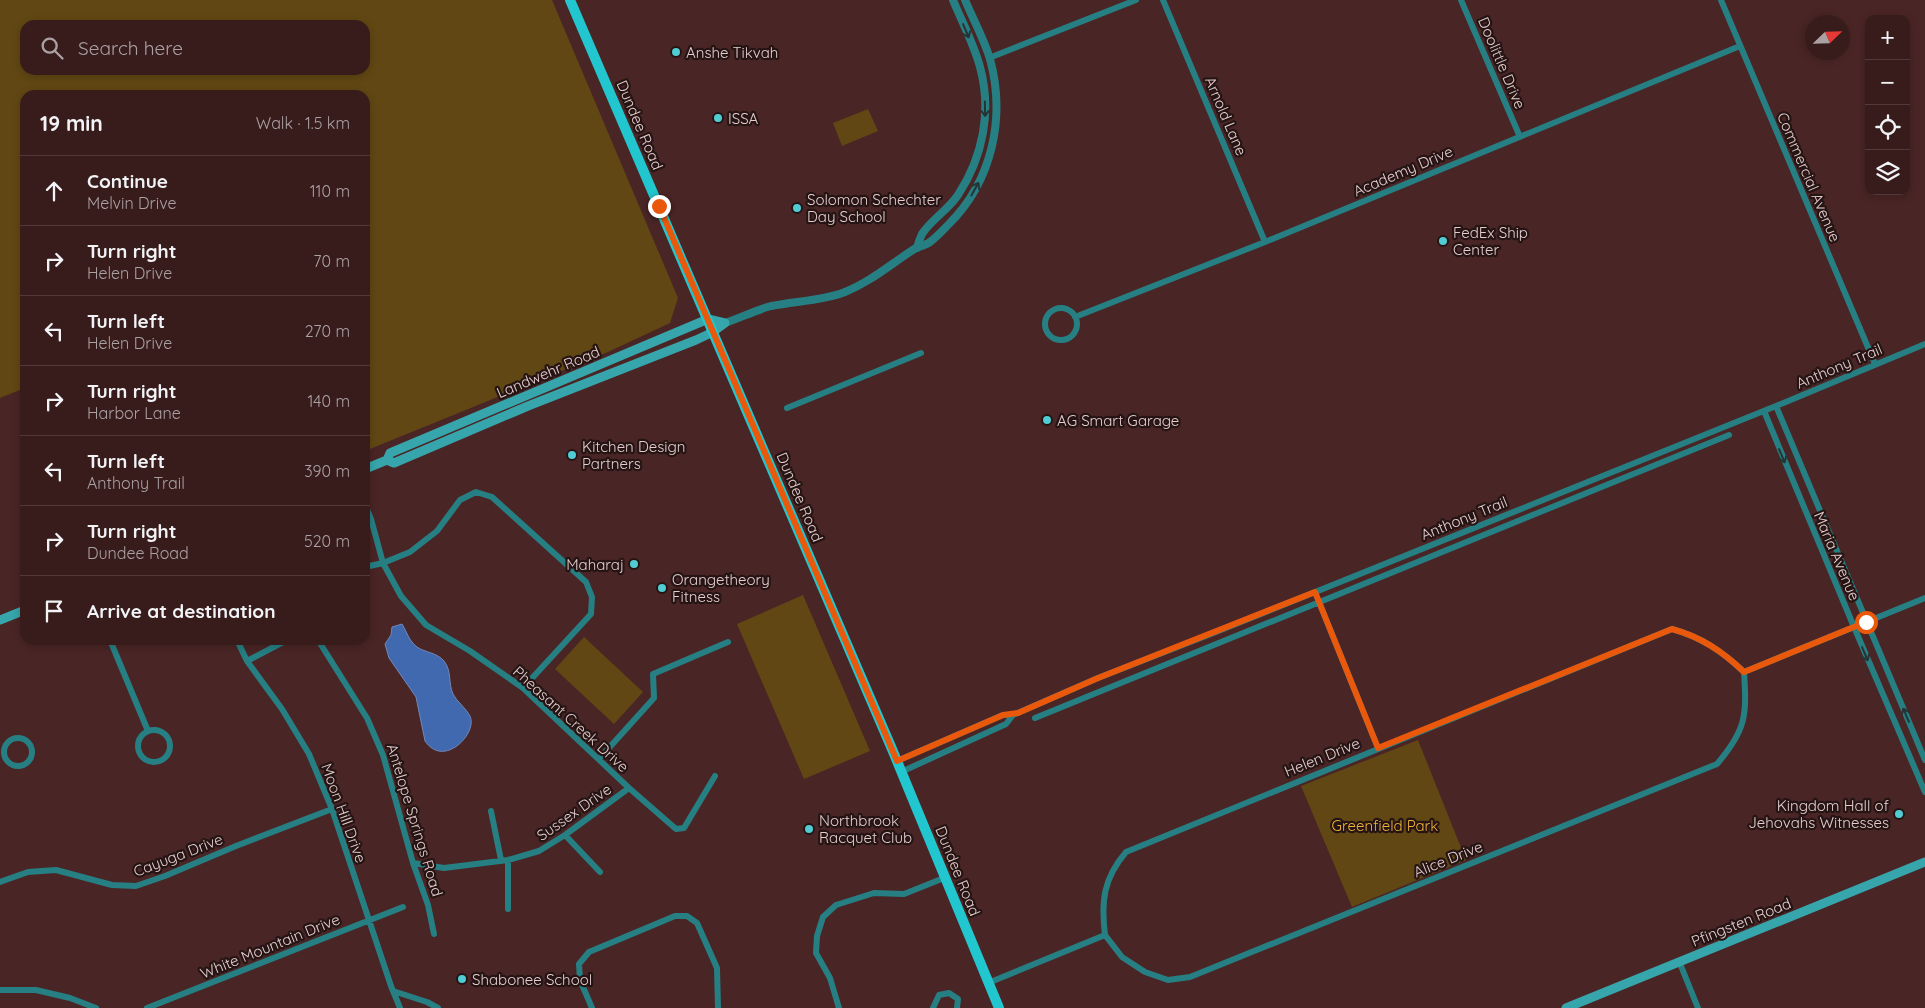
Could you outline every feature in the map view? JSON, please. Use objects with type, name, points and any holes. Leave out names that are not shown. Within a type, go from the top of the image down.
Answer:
[{"type":"main road","name":"Dundee Road","points":[[570,0],[902,772],[999,1008]]},
{"type":"main road","points":[[708,320],[725,323]]},
{"type":"main road","name":"Landwehr Road","points":[[370,467],[387,460],[390,453],[708,320]]},
{"type":"main road","name":"Landwehr Road","points":[[387,460],[394,463],[713,332],[725,323]]},
{"type":"main road","points":[[0,620],[20,612]]},
{"type":"main road","name":"Pfingsten Road","points":[[1566,1008],[1925,862]]},
{"type":"street","name":"Landwehr Road","points":[[916,248],[922,234],[953,203],[970,176],[984,129],[985,94],[980,66],[953,0]]},
{"type":"street","name":"Landwehr Road","points":[[725,323],[771,306],[811,300],[845,292],[876,276],[916,248],[930,242],[953,220],[973,194],[986,170],[995,133],[996,92],[989,58],[965,0]]},
{"type":"street","points":[[989,58],[1136,0]]},
{"type":"street","name":"Arnold Lane","points":[[1164,0],[1264,242]]},
{"type":"street","name":"Doolittle Drive","points":[[1461,0],[1520,137]]},
{"type":"street","name":"Commercial Avenue","points":[[1721,0],[1875,364]]},
{"type":"street","name":"Academy Drive","points":[[1075,317],[1264,242],[1740,46]]},
{"type":"street","points":[[1057,308],[1068,310],[1075,317],[1076,329],[1070,337],[1061,340],[1048,334],[1044,324],[1052,310],[1057,308]]},
{"type":"street","name":"Anthony Trail","points":[[897,761],[1003,715],[1012,715],[1098,678],[1764,411],[1925,344]]},
{"type":"street","points":[[787,408],[921,353]]},
{"type":"street","name":"Maria Avenue","points":[[1776,406],[1925,760]]},
{"type":"street","name":"Maria Avenue","points":[[1764,411],[1925,792]]},
{"type":"street","name":"Anthony Trail","points":[[1035,718],[1729,434]]},
{"type":"street","points":[[370,566],[383,563],[410,552],[438,531],[460,500],[476,492],[492,497],[586,582],[592,597],[591,614],[523,688]]},
{"type":"street","name":"Pheasant Creek Drive","points":[[370,517],[383,563],[401,596],[426,625],[470,651],[523,688],[629,788],[676,829],[684,828],[714,776]]},
{"type":"street","points":[[1315,592],[1378,748]]},
{"type":"street","points":[[1744,672],[1925,598]]},
{"type":"street","name":"Helen Drive","points":[[1105,935],[1102,909],[1107,884],[1115,865],[1126,852],[1378,748],[1672,629],[1690,634],[1709,643],[1744,672]]},
{"type":"street","points":[[599,759],[654,698],[653,674],[728,642]]},
{"type":"street","points":[[112,645],[148,731]]},
{"type":"street","name":"Moon Hill Drive","points":[[239,645],[247,661],[282,709],[309,754],[332,810],[400,1008]]},
{"type":"street","points":[[247,661],[277,645]]},
{"type":"street","name":"Antelope Springs Road","points":[[321,645],[367,718],[383,755],[413,863],[428,905],[434,934]]},
{"type":"street","name":"Alice Drive","points":[[1105,935],[1122,957],[1145,972],[1168,980],[1190,977],[1717,764],[1734,744],[1744,722],[1746,697],[1744,672]]},
{"type":"street","points":[[1098,678],[1103,690]]},
{"type":"street","name":"Anthony Trail","points":[[902,772],[1006,724],[1012,715]]},
{"type":"street","points":[[148,731],[162,732],[169,740],[169,750],[164,759],[148,761],[140,754],[138,743],[143,734],[148,731]]},
{"type":"street","points":[[17,738],[22,738],[29,743],[32,751],[30,760],[26,764],[17,766],[9,762],[2,754],[6,745],[12,739],[17,738]]},
{"type":"street","name":"Sussex Drive","points":[[413,863],[444,868],[504,860],[539,851],[565,836],[629,788]]},
{"type":"street","name":"Cayuga Drive","points":[[0,882],[28,872],[56,870],[112,885],[136,886],[332,810]]},
{"type":"street","points":[[491,811],[504,860],[508,909]]},
{"type":"street","points":[[565,836],[600,872]]},
{"type":"street","points":[[839,1008],[830,978],[816,953],[817,936],[823,917],[836,905],[874,893],[904,894],[944,878]]},
{"type":"street","name":"White Mountain Drive","points":[[147,1008],[403,907]]},
{"type":"street","points":[[592,1008],[580,980],[579,964],[589,952],[675,916],[686,916],[697,922],[717,968],[718,1008]]},
{"type":"street","points":[[988,983],[1105,935]]},
{"type":"street","points":[[1679,962],[1698,1008]]},
{"type":"street","points":[[0,990],[36,990],[70,998],[96,1008]]},
{"type":"street","points":[[393,991],[427,1002],[438,1008]]},
{"type":"street","points":[[933,1008],[939,995],[949,993],[958,999],[957,1008]]},
{"type":"green space","points":[[0,0],[552,0],[678,298],[670,323],[608,352],[370,449],[370,90],[20,90],[20,390],[0,398]]},
{"type":"green space","points":[[868,109],[878,131],[842,146],[833,123]]},
{"type":"green space","points":[[803,595],[870,751],[804,779],[737,624]]},
{"type":"green space","points":[[584,637],[643,692],[614,724],[555,669]]},
{"type":"green space","name":"Greenfield Park","points":[[1418,740],[1466,860],[1352,907],[1301,786]]},
{"type":"water","points":[[402,624],[414,645],[438,656],[444,661],[448,669],[453,694],[470,716],[469,731],[458,745],[450,750],[441,751],[433,749],[425,741],[416,697],[389,658],[385,644],[391,635],[392,627]]},
{"type":"place","name":"Anshe Tikvah","points":[[676,52]]},
{"type":"place","name":"ISSA","points":[[718,118]]},
{"type":"place","name":"Solomon Schechter Day School","points":[[797,208]]},
{"type":"place","name":"FedEx Ship Center","points":[[1443,241]]},
{"type":"place","name":"AG Smart Garage","points":[[1047,420]]},
{"type":"place","name":"Kitchen Design Partners","points":[[572,455]]},
{"type":"place","name":"Maharaj","points":[[634,564]]},
{"type":"place","name":"Orangetheory Fitness","points":[[662,588]]},
{"type":"place","name":"Kingdom Hall of Jehovahs Witnesses","points":[[1899,814]]},
{"type":"place","name":"Northbrook Racquet Club","points":[[809,829]]},
{"type":"place","name":"Shabonee School","points":[[462,979]]},
{"type":"route","points":[[659,206],[897,761],[1003,715],[1018,713],[1098,678],[1315,592],[1378,748],[1672,629],[1690,634],[1709,643],[1744,672],[1866,622]]}]
